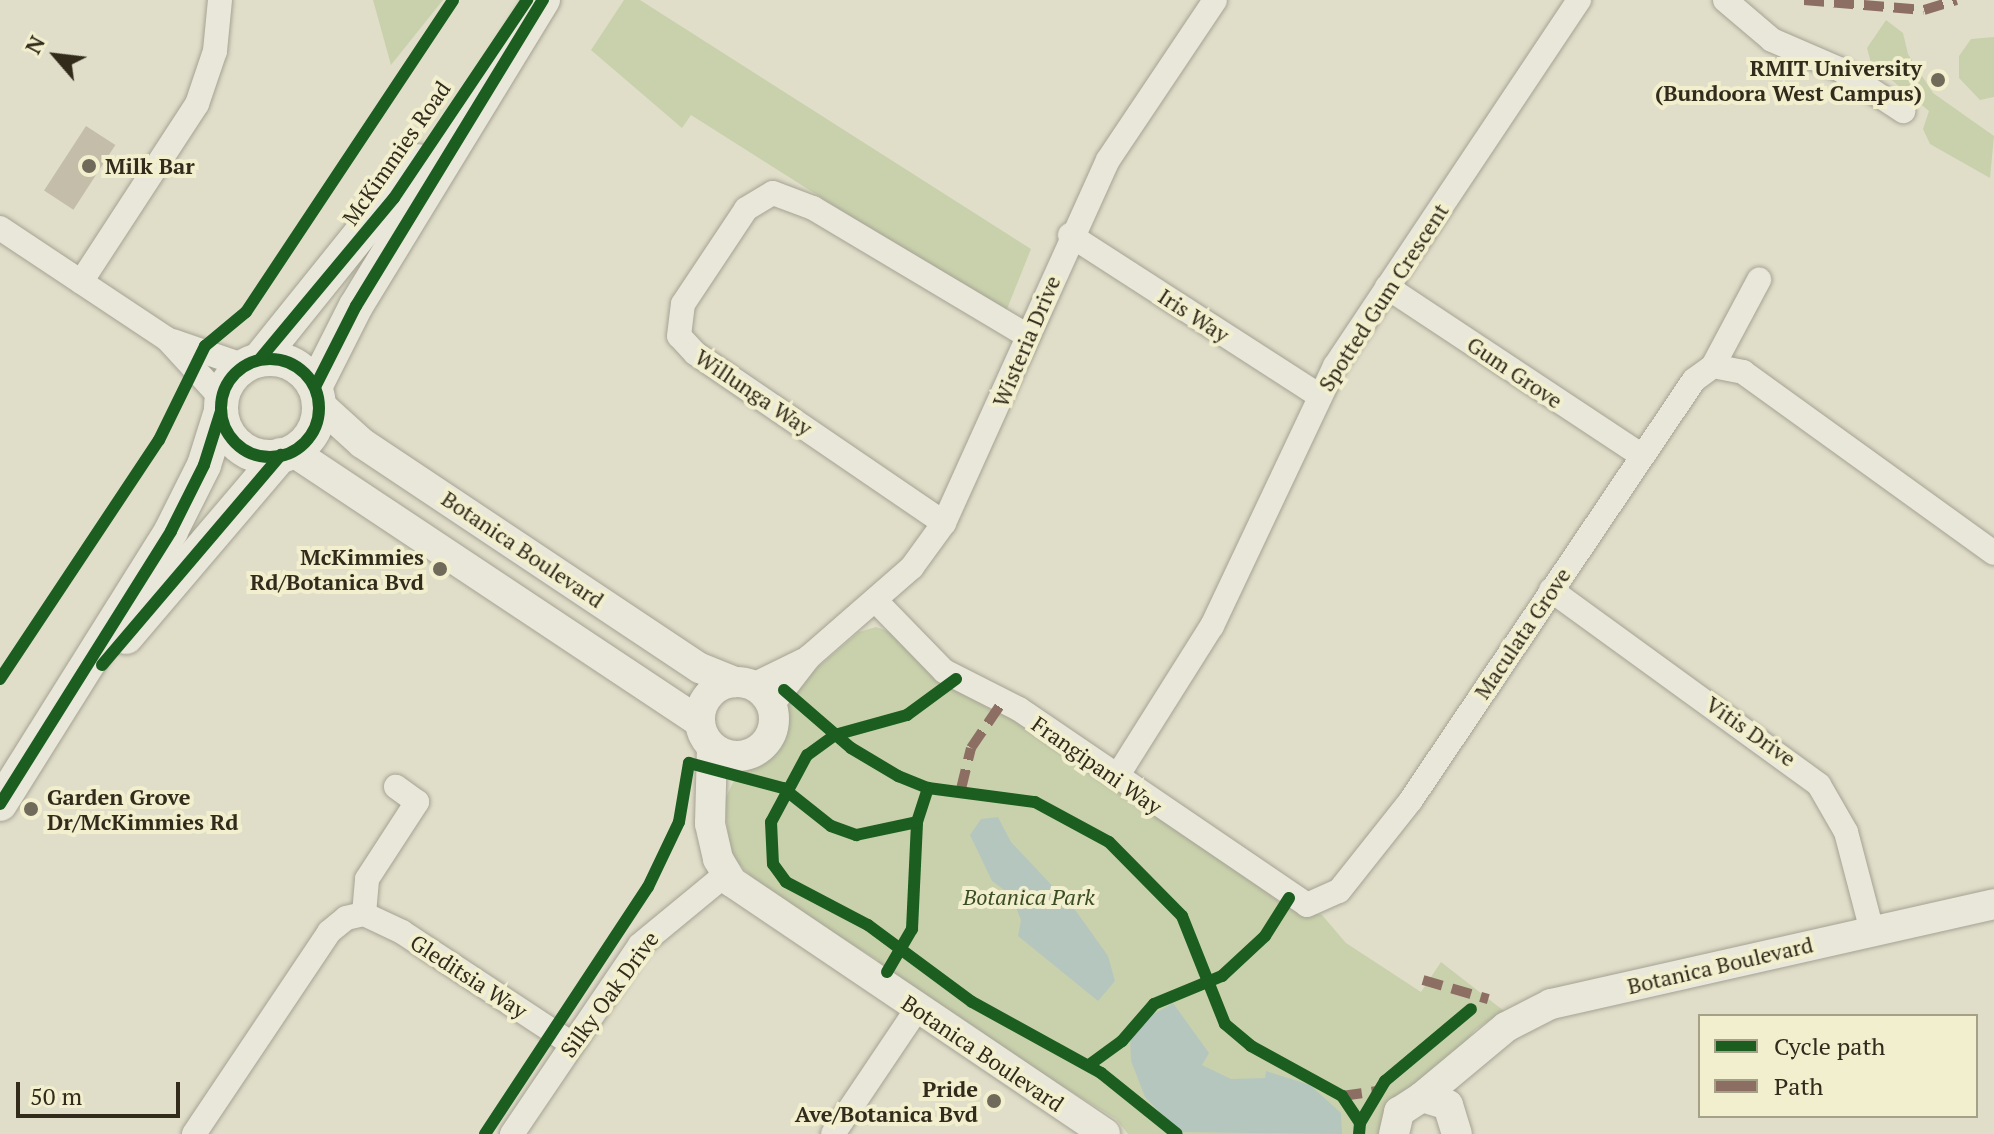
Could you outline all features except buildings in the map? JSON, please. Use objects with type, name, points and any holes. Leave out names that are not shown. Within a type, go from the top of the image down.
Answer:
[{"type":"main road","name":"McKimmies Road","points":[[252,363],[394,198],[527,0]]},
{"type":"main road","name":"McKimmies Road","points":[[317,395],[356,306],[543,0]]},
{"type":"main road","points":[[0,804],[65,707],[171,531],[204,465],[222,405],[252,363],[292,363],[317,395],[310,437],[286,453],[65,707]]},
{"type":"main road","points":[[222,405],[241,447],[286,453]]},
{"type":"street","points":[[81,282],[197,104],[215,51],[220,0]]},
{"type":"street","name":"Wisteria Drive","points":[[753,691],[809,657],[876,601],[944,523],[1070,235],[1108,160],[1215,0]]},
{"type":"street","name":"Spotted Gum Crescent","points":[[1118,775],[1212,626],[1318,395],[1579,0]]},
{"type":"street","points":[[1725,0],[1772,40],[1839,69],[1903,111]]},
{"type":"street","name":"Willunga Way","points":[[944,523],[695,353],[679,336],[683,304],[746,209],[773,193],[813,208],[1028,336]]},
{"type":"street","points":[[0,228],[167,339],[222,405]]},
{"type":"street","name":"Iris Way","points":[[1070,235],[1318,395]]},
{"type":"street","name":"Maculata Grove","points":[[1329,900],[1411,800],[1694,380],[1713,366],[1759,280]]},
{"type":"street","name":"Gum Grove","points":[[1387,287],[1642,456]]},
{"type":"street","points":[[167,339],[252,363]]},
{"type":"street","points":[[1713,366],[1743,372],[1994,553]]},
{"type":"street","name":"Botanica Boulevard","points":[[317,395],[362,443],[700,668],[753,691]]},
{"type":"street","name":"Botanica Boulevard","points":[[286,453],[502,588],[706,734],[712,840],[726,874],[747,894],[1105,1134]]},
{"type":"street","points":[[502,588],[526,551]]},
{"type":"street","name":"Vitis Drive","points":[[1551,590],[1819,785],[1846,832],[1872,931]]},
{"type":"street","name":"Frangipani Way","points":[[876,601],[939,667],[1019,709],[1055,739],[1118,775],[1159,809],[1238,855],[1289,898],[1307,905],[1329,900]]},
{"type":"street","points":[[711,804],[741,756],[769,738],[753,691],[706,699],[706,734],[741,756]]},
{"type":"street","points":[[194,1134],[329,932],[346,918],[364,914],[367,879],[417,802],[396,787]]},
{"type":"street","name":"Silky Oak Drive","points":[[512,1134],[647,937],[726,874]]},
{"type":"street","name":"Botanica Boulevard","points":[[1394,1134],[1399,1112],[1465,1065],[1506,1027],[1551,1004],[1994,904]]},
{"type":"street","name":"Gleditsia Way","points":[[364,914],[402,932],[572,1044]]},
{"type":"street","points":[[833,1134],[917,1009]]},
{"type":"street","points":[[1458,1126],[1465,1065]]},
{"type":"street","points":[[1422,1097],[1440,1100],[1458,1126]]},
{"type":"green space","points":[[373,0],[443,0],[391,65]]},
{"type":"green space","points":[[624,0],[640,0],[1031,249],[1005,314],[691,115],[682,128],[591,50]]},
{"type":"green space","points":[[1886,20],[1903,33],[1908,54],[1933,93],[1994,136],[1990,178],[1930,144],[1923,129],[1929,111],[1871,63],[1867,48]]},
{"type":"green space","points":[[1994,37],[1994,97],[1980,100],[1959,78],[1959,56],[1971,39]]},
{"type":"green space","name":"Botanica Park","points":[[876,627],[890,632],[949,687],[997,709],[1094,771],[1241,870],[1285,907],[1322,915],[1346,943],[1421,992],[1441,962],[1504,1011],[1476,1029],[1386,1134],[1128,1134],[1116,1119],[974,1032],[878,966],[878,960],[770,896],[731,856],[724,802],[735,778],[772,743],[799,683],[859,632]]},
{"type":"shaded area","points":[[998,817],[1011,842],[1076,911],[1108,956],[1115,981],[1098,1001],[1018,936],[1021,920],[1011,895],[992,881],[970,835],[981,819]]},
{"type":"shaded area","points":[[1173,1003],[1209,1053],[1202,1065],[1231,1079],[1265,1078],[1266,1071],[1310,1085],[1341,1113],[1342,1134],[1179,1132],[1145,1097],[1131,1061],[1130,1036],[1138,1023]]},
{"type":"marked path","points":[[1804,0],[1924,10],[1957,0]]},
{"type":"marked path","points":[[961,789],[971,748],[1003,701]]},
{"type":"marked path","points":[[1423,980],[1488,999]]},
{"type":"marked path","points":[[1342,1096],[1376,1091]]},
{"type":"cycle path","points":[[0,679],[159,440],[205,346],[246,312],[453,0]]},
{"type":"cycle path","points":[[259,360],[394,198],[527,0]]},
{"type":"cycle path","points":[[315,387],[356,306],[543,0]]},
{"type":"cycle path","points":[[270,359],[289,363],[304,374],[315,389],[319,408],[315,427],[304,442],[289,453],[270,457],[251,453],[236,442],[225,427],[221,408],[225,389],[236,374],[251,363],[270,359]]},
{"type":"cycle path","points":[[0,804],[171,531],[204,465],[221,411]]},
{"type":"cycle path","points":[[102,665],[281,455]]},
{"type":"cycle path","points":[[956,679],[907,715],[835,735],[807,755],[771,822],[773,864],[786,882],[868,925],[972,1002],[1101,1073],[1177,1134]]},
{"type":"cycle path","points":[[784,690],[851,748],[898,776],[928,788],[1035,802],[1109,842],[1182,916],[1225,1024],[1251,1046],[1342,1096],[1360,1123],[1359,1134]]},
{"type":"cycle path","points":[[485,1134],[648,887],[679,822],[689,763],[783,788],[831,826],[856,835],[917,822],[928,788]]},
{"type":"cycle path","points":[[887,972],[912,929],[917,822]]},
{"type":"cycle path","points":[[1089,1065],[1122,1041],[1154,1004],[1222,976],[1265,936],[1289,898]]},
{"type":"cycle path","points":[[1360,1123],[1385,1081],[1471,1009]]},
{"type":"place","name":"RMIT University (Bundoora West Campus)","points":[[1938,80]]},
{"type":"place","name":"Milk Bar","points":[[89,166]]},
{"type":"place","name":"McKimmies Rd/Botanica Bvd","points":[[440,569]]},
{"type":"place","name":"Garden Grove Dr/McKimmies Rd","points":[[31,809]]},
{"type":"place","name":"Pride Ave/Botanica Bvd","points":[[994,1101]]}]
